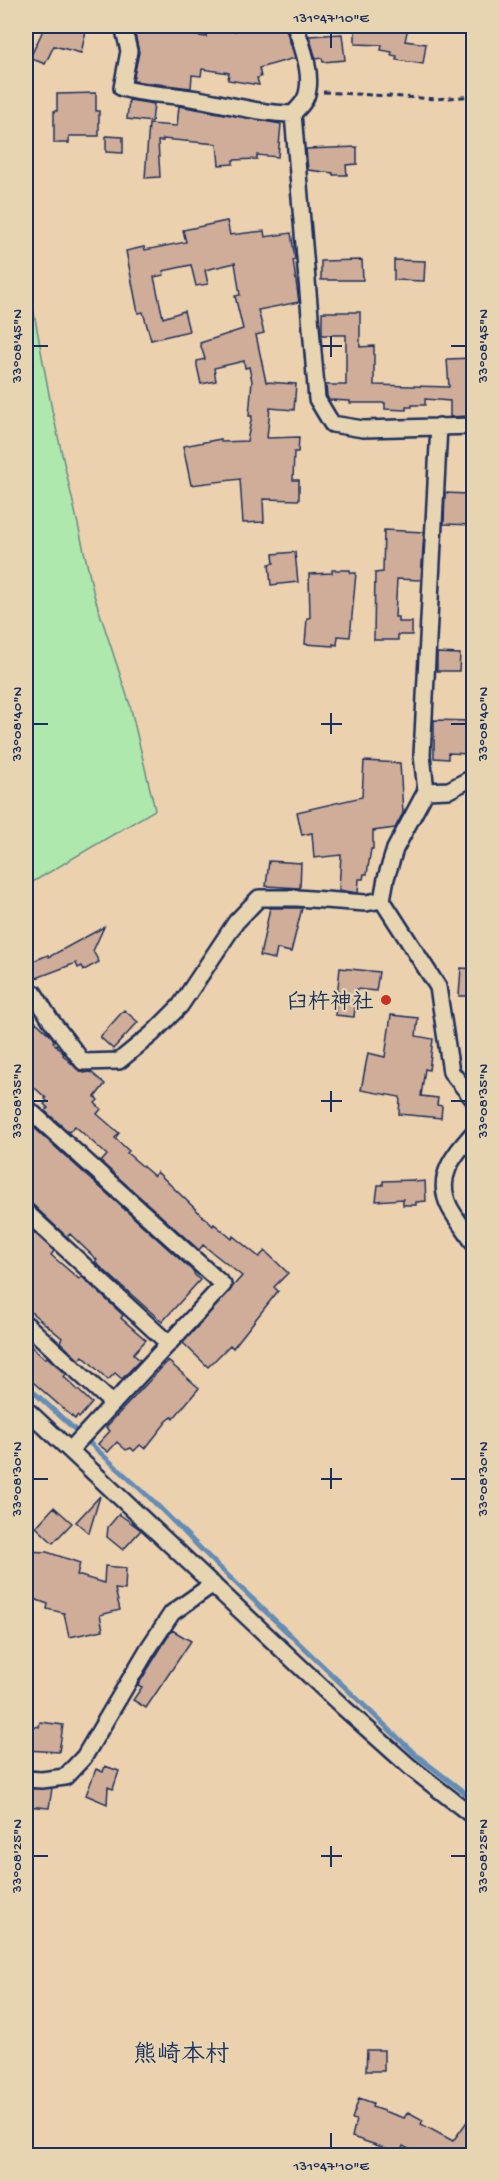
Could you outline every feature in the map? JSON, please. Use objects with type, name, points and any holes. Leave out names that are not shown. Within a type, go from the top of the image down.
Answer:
[{"type":"street","points":[[123,26],[129,51],[122,88],[138,93],[189,98],[278,114],[293,114]]},
{"type":"street","points":[[295,26],[306,54],[306,98],[293,114],[317,399],[332,424],[363,429],[474,426]]},
{"type":"street","points":[[439,426],[422,755],[426,791],[394,849],[382,900],[438,987],[451,1072],[474,1100]]},
{"type":"street","points":[[426,791],[449,790],[474,777]]},
{"type":"street","points":[[26,993],[34,993],[50,1019],[83,1062],[119,1061],[152,1034],[180,1006],[236,922],[259,898],[366,903],[382,900]]},
{"type":"street","points":[[26,1107],[224,1285],[77,1443]]},
{"type":"street","points":[[474,1132],[453,1157],[443,1185],[450,1207],[474,1245]]},
{"type":"street","points":[[26,1212],[169,1344]]},
{"type":"street","points":[[26,1324],[113,1404]]},
{"type":"street","points":[[26,1409],[77,1443],[213,1584],[344,1708],[410,1767],[474,1817]]},
{"type":"street","points":[[26,1779],[42,1780],[65,1777],[84,1757],[172,1613],[213,1584]]},
{"type":"path","points":[[306,90],[436,99],[474,96]]},
{"type":"green space","points":[[26,270],[52,410],[94,595],[130,705],[155,810],[26,886]]},
{"type":"building","points":[[45,26],[87,26],[81,53],[54,46],[45,64],[30,58]]},
{"type":"building","points":[[133,26],[177,26],[176,33],[206,37],[208,27],[235,31],[233,26],[285,26],[295,58],[259,68],[261,77],[257,78],[259,85],[228,80],[229,73],[202,69],[201,76],[192,75],[191,88],[133,81],[139,52]]},
{"type":"building","points":[[355,26],[408,27],[405,41],[426,44],[423,64],[396,60],[397,56],[391,55],[392,52],[381,50],[382,45],[355,44]]},
{"type":"building","points":[[342,34],[345,60],[323,62],[322,58],[316,59],[309,36]]},
{"type":"building","points":[[96,93],[99,136],[69,136],[69,143],[54,143],[54,111],[57,111],[57,94]]},
{"type":"building","points":[[129,100],[154,104],[152,122],[127,119]]},
{"type":"building","points":[[179,106],[281,124],[278,157],[257,155],[257,159],[233,160],[233,164],[219,165],[217,144],[163,139],[163,141],[158,141],[160,177],[145,178],[149,124],[177,126]]},
{"type":"building","points":[[106,136],[123,137],[123,153],[106,152]]},
{"type":"building","points":[[357,147],[357,164],[346,165],[347,175],[308,170],[306,149]]},
{"type":"building","points":[[227,221],[230,235],[264,231],[265,237],[291,233],[295,259],[293,260],[299,302],[258,310],[264,333],[256,335],[266,382],[296,384],[294,410],[270,408],[267,438],[299,437],[298,452],[294,452],[293,480],[299,480],[299,500],[263,499],[264,522],[243,523],[240,479],[191,485],[183,446],[221,439],[221,442],[247,441],[252,416],[249,416],[252,381],[249,367],[245,368],[244,361],[214,368],[216,381],[201,384],[197,366],[197,361],[205,359],[200,343],[243,329],[235,296],[240,295],[235,263],[205,270],[208,284],[196,286],[191,265],[163,271],[164,275],[154,277],[163,318],[184,311],[189,331],[151,340],[143,312],[138,313],[126,251],[144,247],[145,250],[186,242],[183,230]]},
{"type":"building","points":[[362,260],[363,280],[321,280],[321,261]]},
{"type":"building","points":[[394,260],[425,261],[424,281],[394,280]]},
{"type":"building","points":[[322,312],[360,312],[360,347],[374,346],[374,385],[449,387],[447,359],[474,358],[474,385],[468,385],[467,416],[450,417],[450,401],[425,399],[425,405],[412,405],[412,407],[406,407],[406,410],[385,409],[385,403],[350,403],[350,401],[329,400],[326,385],[346,385],[346,335],[322,335]]},
{"type":"building","points":[[445,493],[468,494],[468,499],[474,499],[474,525],[444,524]]},
{"type":"building","points":[[384,530],[424,532],[421,580],[397,579],[395,617],[398,617],[398,622],[412,622],[412,635],[398,635],[398,640],[374,640],[375,573],[383,572]]},
{"type":"building","points":[[295,552],[298,582],[271,585],[269,564],[274,563],[273,554]]},
{"type":"building","points":[[332,570],[350,570],[350,573],[356,573],[350,637],[338,636],[337,645],[333,644],[333,646],[305,644],[307,618],[310,618],[309,574],[332,573]]},
{"type":"building","points":[[437,653],[460,654],[459,671],[437,671]]},
{"type":"building","points":[[434,720],[472,721],[471,754],[448,753],[448,759],[434,758]]},
{"type":"building","points":[[364,761],[400,763],[403,813],[395,828],[373,831],[373,849],[371,849],[367,874],[364,874],[363,879],[359,879],[358,893],[339,890],[341,855],[314,858],[312,833],[302,835],[297,812],[362,797]]},
{"type":"building","points":[[269,861],[301,863],[300,888],[266,886]]},
{"type":"building","points":[[270,908],[302,908],[291,952],[277,949],[275,959],[260,956]]},
{"type":"building","points":[[104,927],[93,951],[99,962],[84,970],[82,966],[78,968],[76,963],[26,982],[26,964],[48,955],[49,957]]},
{"type":"building","points":[[340,968],[379,972],[376,991],[357,989],[354,1017],[335,1015]]},
{"type":"building","points":[[461,968],[474,969],[474,996],[459,996]]},
{"type":"building","points":[[124,1010],[138,1022],[113,1049],[100,1037]]},
{"type":"building","points":[[391,1015],[418,1018],[416,1036],[433,1039],[429,1070],[425,1069],[421,1096],[438,1098],[437,1105],[442,1106],[441,1118],[399,1114],[400,1097],[361,1090],[368,1053],[385,1057]]},
{"type":"building","points":[[36,1022],[52,1037],[63,1055],[76,1068],[84,1073],[91,1072],[105,1084],[95,1097],[98,1100],[95,1103],[101,1109],[97,1114],[119,1133],[115,1138],[129,1151],[127,1153],[154,1176],[157,1172],[213,1226],[214,1224],[232,1239],[233,1236],[259,1257],[265,1251],[288,1273],[274,1287],[278,1291],[233,1348],[230,1345],[208,1367],[183,1343],[242,1276],[203,1245],[199,1250],[101,1162],[107,1155],[75,1126],[69,1132],[45,1111],[48,1108],[44,1104],[47,1101],[46,1098],[26,1080],[26,1034]]},
{"type":"building","points":[[31,1125],[200,1280],[162,1322],[95,1262],[97,1260],[70,1234],[67,1237],[33,1205],[26,1203],[26,1131]]},
{"type":"building","points":[[414,1180],[415,1182],[425,1181],[426,1201],[416,1202],[416,1205],[403,1205],[403,1199],[376,1201],[378,1185],[383,1185],[383,1181]]},
{"type":"building","points":[[26,1225],[54,1251],[51,1255],[79,1279],[82,1277],[123,1315],[121,1318],[146,1340],[133,1354],[140,1360],[122,1379],[115,1373],[108,1380],[83,1356],[79,1360],[60,1342],[62,1338],[26,1308]]},
{"type":"building","points":[[26,1342],[66,1374],[64,1377],[92,1403],[79,1418],[77,1416],[75,1419],[26,1376]]},
{"type":"building","points":[[168,1361],[199,1388],[173,1419],[172,1417],[167,1421],[145,1449],[140,1445],[134,1451],[131,1448],[126,1450],[117,1442],[108,1452],[98,1444],[110,1431],[106,1427]]},
{"type":"building","points":[[100,1496],[89,1533],[76,1522]]},
{"type":"building","points":[[54,1507],[72,1523],[53,1543],[36,1527]]},
{"type":"building","points":[[119,1514],[141,1530],[123,1550],[107,1537],[108,1527]]},
{"type":"building","points":[[26,1551],[47,1552],[80,1563],[77,1575],[104,1583],[105,1566],[126,1568],[125,1590],[115,1589],[120,1610],[100,1615],[103,1630],[69,1637],[64,1613],[47,1609],[48,1604],[26,1596]]},
{"type":"building","points":[[172,1630],[191,1641],[146,1708],[133,1700],[142,1687],[138,1685]]},
{"type":"building","points":[[40,1722],[63,1725],[59,1752],[26,1750],[26,1725],[39,1727]]},
{"type":"building","points":[[105,1766],[119,1771],[113,1789],[108,1787],[107,1804],[86,1795],[96,1769],[103,1772]]},
{"type":"building","points":[[52,1788],[49,1808],[26,1806],[26,1789]]},
{"type":"building","points":[[367,2050],[384,2050],[384,2071],[366,2071]]},
{"type":"building","points":[[359,2098],[373,2103],[372,2107],[404,2118],[408,2112],[423,2120],[421,2124],[453,2141],[474,2112],[474,2147],[468,2156],[422,2156],[403,2146],[399,2156],[384,2156],[388,2149],[352,2137],[356,2120],[352,2119]]},
{"type":"waterway","points":[[26,1385],[150,1498],[416,1755],[474,1800]]},
{"type":"place","name":"臼杵神社","points":[[386,1000]]},
{"type":"district","name":"熊崎本村","points":[[181,2053]]}]
